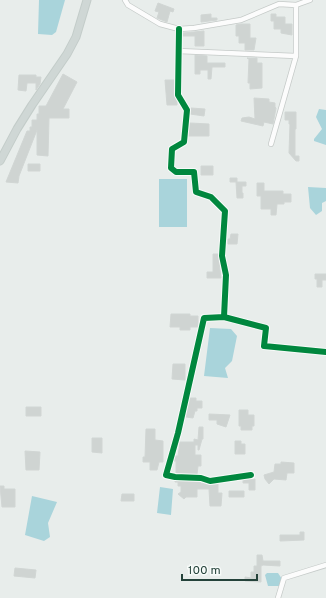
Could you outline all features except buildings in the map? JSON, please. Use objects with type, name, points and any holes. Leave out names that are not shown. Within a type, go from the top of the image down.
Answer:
[{"type":"main road","points":[[0,161],[16,129],[67,54],[76,37],[87,0]]},
{"type":"street","points":[[125,0],[128,5],[160,24],[179,29],[241,20],[279,4],[296,5],[310,0]]},
{"type":"street","points":[[271,144],[296,56],[296,5]]},
{"type":"street","points":[[179,29],[178,95],[187,110],[184,142],[172,149],[171,168],[176,172],[194,172],[196,192],[212,197],[226,211],[222,256],[226,275],[224,317]]},
{"type":"street","points":[[178,51],[296,56]]},
{"type":"street","points":[[251,475],[210,481],[200,478],[175,477],[166,475],[178,433],[204,318],[224,317],[266,328],[264,346],[326,352]]},
{"type":"street","points":[[278,598],[284,578],[326,565]]},
{"type":"water","points":[[39,0],[65,0],[56,32],[52,35],[38,34]]},
{"type":"water","points":[[319,109],[326,110],[326,145],[314,141],[322,129],[316,117]]},
{"type":"water","points":[[159,179],[187,179],[187,227],[159,227]]},
{"type":"water","points":[[308,187],[326,188],[326,201],[322,203],[322,211],[316,215],[310,208]]},
{"type":"water","points":[[210,328],[231,329],[237,336],[232,361],[225,368],[228,378],[204,376]]},
{"type":"water","points":[[160,487],[173,489],[171,515],[157,513]]},
{"type":"water","points":[[32,496],[57,502],[48,523],[50,537],[44,541],[25,535]]},
{"type":"water","points":[[267,573],[278,573],[282,579],[279,586],[268,586],[265,575]]},
{"type":"cycle path","points":[[179,29],[178,95],[187,110],[184,142],[172,149],[171,168],[176,172],[194,172],[196,192],[211,197],[225,211],[222,256],[226,275],[224,317]]},
{"type":"cycle path","points":[[251,475],[210,481],[201,478],[175,477],[166,475],[178,433],[204,318],[224,317],[266,328],[264,346],[326,352]]}]
